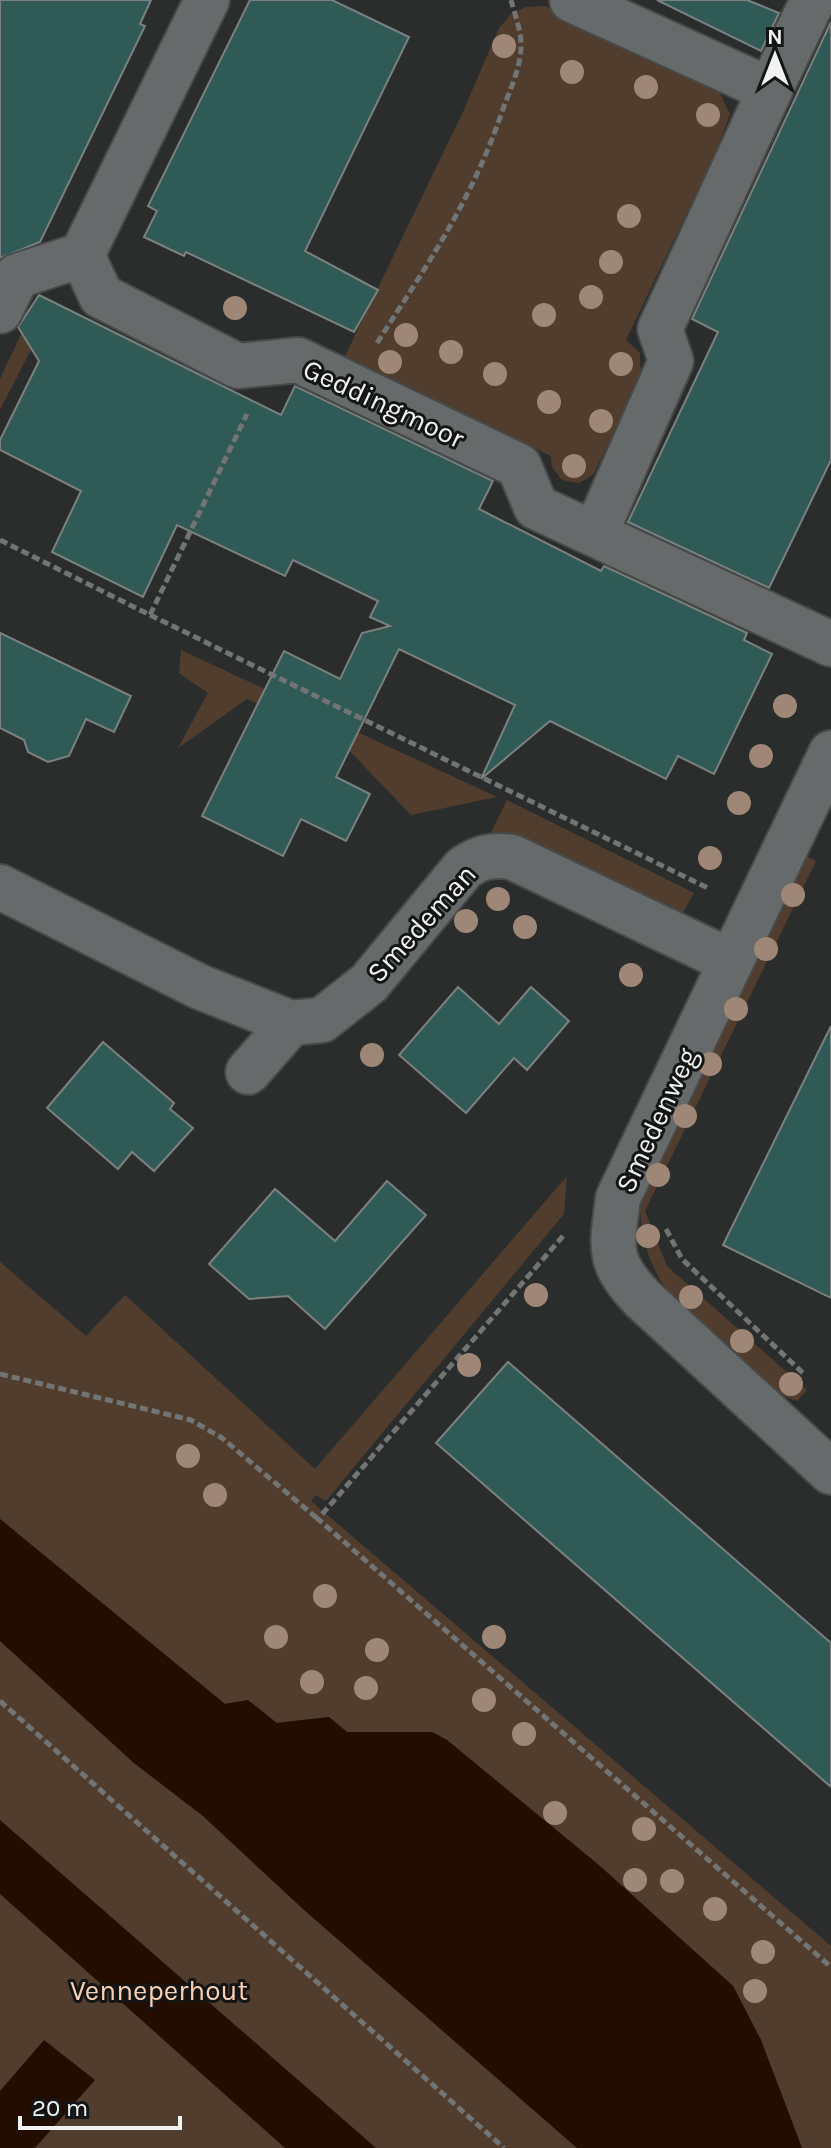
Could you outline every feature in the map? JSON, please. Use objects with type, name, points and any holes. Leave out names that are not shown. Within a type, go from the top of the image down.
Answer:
[{"type":"street","points":[[0,311],[17,276],[82,255],[207,0]]},
{"type":"street","points":[[572,0],[770,90]]},
{"type":"street","points":[[595,534],[671,361],[660,329],[813,0]]},
{"type":"street","name":"Geddingmoor","points":[[82,255],[101,296],[238,366],[298,360],[350,384],[519,466],[536,507],[831,644]]},
{"type":"street","name":"Smedenweg","points":[[828,1462],[621,1276],[612,1249],[618,1198],[753,910],[831,753]]},
{"type":"street","name":"Smedeman","points":[[291,1023],[322,1020],[369,983],[463,869],[473,861],[499,855],[512,857],[730,961]]},
{"type":"street","points":[[0,887],[200,987],[291,1023],[248,1072]]},
{"type":"path","points":[[350,384],[475,185],[520,59],[522,43],[511,0]]},
{"type":"path","points":[[150,615],[272,363]]},
{"type":"path","points":[[0,540],[753,910]]},
{"type":"path","points":[[318,1519],[571,1227],[618,1198]]},
{"type":"path","points":[[665,1224],[682,1259],[808,1378]]},
{"type":"path","points":[[0,1374],[191,1420],[222,1438],[831,1967]]},
{"type":"path","points":[[0,1701],[504,2148]]},
{"type":"green space","points":[[545,6],[706,83],[720,93],[730,114],[716,152],[626,340],[640,353],[641,379],[593,475],[579,483],[562,480],[552,467],[551,456],[345,356],[462,114],[499,28],[511,14],[526,7]]},
{"type":"green space","points":[[37,300],[55,303],[0,410],[0,379]]},
{"type":"green space","points":[[181,650],[497,797],[411,815],[340,741],[247,699],[178,748],[208,693],[179,673]]},
{"type":"green space","points":[[507,800],[694,893],[681,916],[490,834]]},
{"type":"green space","points":[[798,852],[816,861],[645,1211],[667,1266],[807,1390],[797,1401],[782,1396],[702,1328],[662,1282],[648,1255],[641,1222],[641,1182]]},
{"type":"green space","points":[[567,1176],[564,1214],[326,1501],[316,1495],[311,1501],[831,1946],[831,2148],[802,2148],[761,2040],[733,1986],[600,1866],[447,1740],[432,1732],[347,1732],[329,1717],[276,1723],[248,1701],[225,1704],[0,1519],[0,1262],[86,1336],[125,1295],[315,1469]]},
{"type":"green space","name":"Venneperhout","points":[[0,1641],[134,1763],[203,1816],[303,1909],[577,2148],[0,2148]]},
{"type":"shaded area","points":[[0,1519],[225,1704],[248,1700],[277,1723],[329,1717],[347,1732],[432,1732],[447,1740],[600,1866],[733,1986],[761,2040],[802,2148],[577,2148],[303,1909],[203,1816],[134,1763],[0,1641]]},
{"type":"shaded area","points":[[0,1820],[376,2148],[285,2148],[0,1894]]},
{"type":"shaded area","points":[[44,2040],[95,2080],[35,2148],[0,2148],[0,2091]]},
{"type":"building","points":[[0,0],[151,0],[140,24],[145,26],[40,242],[0,258]]},
{"type":"building","points":[[250,0],[332,0],[409,37],[305,251],[378,290],[354,332],[186,252],[184,256],[144,237],[157,211],[148,206]]},
{"type":"building","points":[[657,0],[747,0],[779,13],[761,51]]},
{"type":"building","points":[[831,22],[831,460],[769,588],[628,522],[718,332],[692,319]]},
{"type":"building","points":[[39,295],[281,415],[295,386],[493,481],[479,509],[601,571],[604,566],[747,633],[744,640],[772,654],[714,774],[678,756],[666,779],[550,721],[481,779],[515,705],[399,649],[336,777],[370,794],[346,841],[301,819],[283,856],[202,816],[284,651],[340,679],[362,633],[390,626],[370,617],[378,601],[293,560],[285,576],[177,525],[143,597],[52,552],[81,491],[0,450],[0,440],[39,361],[18,327]]},
{"type":"building","points":[[0,633],[131,696],[114,732],[86,719],[69,756],[48,762],[28,752],[24,740],[0,728]]},
{"type":"building","points":[[458,987],[499,1024],[531,987],[569,1021],[527,1070],[514,1058],[466,1113],[399,1055]]},
{"type":"building","points":[[831,1026],[831,1298],[723,1245]]},
{"type":"building","points":[[103,1042],[174,1103],[170,1109],[193,1128],[154,1171],[132,1152],[118,1169],[47,1108]]},
{"type":"building","points":[[387,1181],[426,1215],[325,1329],[288,1296],[249,1299],[209,1264],[275,1189],[335,1241]]},
{"type":"building","points":[[508,1362],[831,1643],[831,1787],[436,1443]]}]
